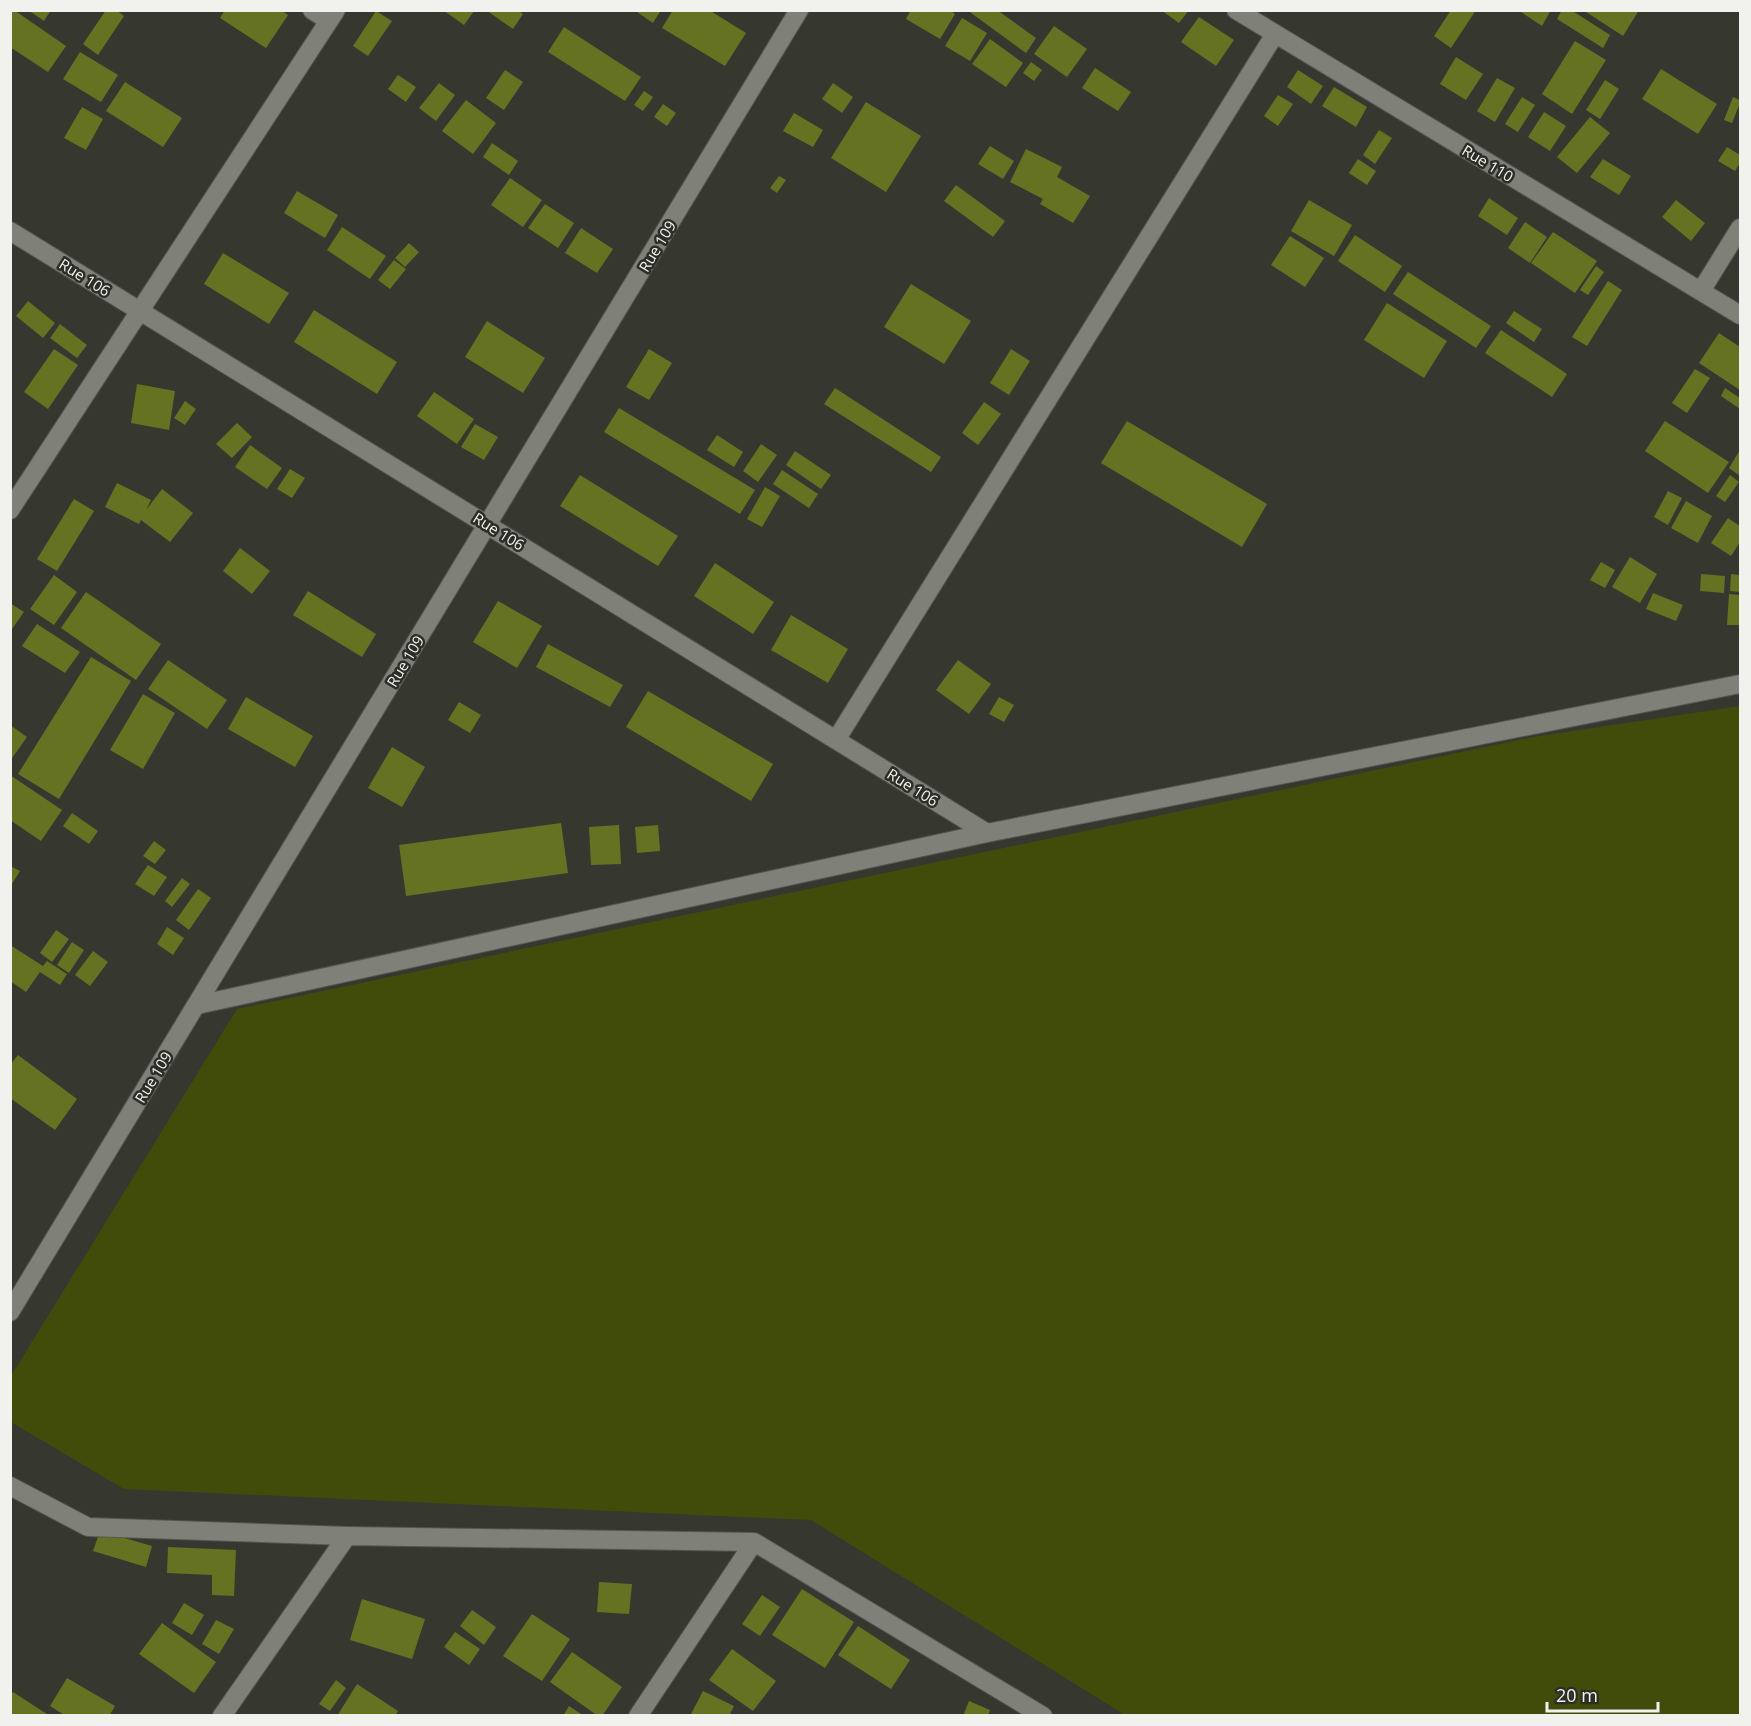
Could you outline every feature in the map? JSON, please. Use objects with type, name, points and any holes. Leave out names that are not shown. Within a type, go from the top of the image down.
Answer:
[{"type":"street","points":[[10,510],[332,16],[312,10]]},
{"type":"street","name":"Rue 109","points":[[10,1312],[799,10]]},
{"type":"street","name":"Rue 110","points":[[1236,10],[1740,315]]},
{"type":"street","points":[[836,740],[1275,34]]},
{"type":"street","points":[[1701,291],[1740,228]]},
{"type":"street","name":"Rue 106","points":[[10,231],[987,832]]},
{"type":"street","points":[[197,1005],[987,832],[1740,684]]},
{"type":"street","points":[[10,1486],[88,1527],[347,1536],[754,1542],[1043,1716]]},
{"type":"street","points":[[222,1716],[347,1536]]},
{"type":"street","points":[[638,1716],[754,1542]]},
{"type":"green space","points":[[1740,706],[1740,1715],[1125,1715],[811,1520],[124,1489],[11,1422],[11,1376],[237,1009],[1533,737]]},
{"type":"building","points":[[10,10],[14,10],[66,46],[48,72],[10,47]]},
{"type":"building","points":[[28,10],[51,10],[44,21]]},
{"type":"building","points":[[106,10],[116,10],[124,16],[98,55],[83,44]]},
{"type":"building","points":[[225,10],[281,10],[288,15],[266,48],[220,18]]},
{"type":"building","points":[[443,10],[473,10],[474,11],[464,25]]},
{"type":"building","points":[[486,10],[518,10],[523,14],[513,29]]},
{"type":"building","points":[[634,10],[661,10],[653,23]]},
{"type":"building","points":[[673,10],[709,10],[746,33],[725,66],[662,28]]},
{"type":"building","points":[[911,10],[950,10],[955,14],[940,39],[906,19]]},
{"type":"building","points":[[967,10],[997,10],[1036,38],[1026,53]]},
{"type":"building","points":[[1161,10],[1189,10],[1179,23]]},
{"type":"building","points":[[1451,10],[1476,10],[1451,48],[1434,36]]},
{"type":"building","points":[[1518,10],[1551,10],[1542,26]]},
{"type":"building","points":[[1562,10],[1571,10],[1610,35],[1603,48],[1557,19]]},
{"type":"building","points":[[1583,10],[1639,10],[1623,36]]},
{"type":"building","points":[[376,11],[392,21],[368,56],[353,46]]},
{"type":"building","points":[[1199,17],[1234,40],[1216,66],[1181,42]]},
{"type":"building","points":[[962,18],[987,33],[970,61],[945,46]]},
{"type":"building","points":[[1054,26],[1087,49],[1067,77],[1034,54]]},
{"type":"building","points":[[564,27],[641,77],[625,101],[548,52]]},
{"type":"building","points":[[990,39],[1023,63],[1006,87],[972,64]]},
{"type":"building","points":[[1575,41],[1606,60],[1572,114],[1542,94]]},
{"type":"building","points":[[80,52],[118,75],[101,102],[63,79]]},
{"type":"building","points":[[1456,57],[1483,74],[1466,100],[1440,84]]},
{"type":"building","points":[[1031,62],[1042,70],[1034,81],[1023,73]]},
{"type":"building","points":[[1095,68],[1131,92],[1118,111],[1082,88]]},
{"type":"building","points":[[1661,69],[1717,104],[1698,134],[1642,99]]},
{"type":"building","points":[[505,70],[523,82],[504,110],[486,98]]},
{"type":"building","points":[[1298,70],[1323,86],[1311,104],[1287,87]]},
{"type":"building","points":[[398,75],[416,87],[406,102],[388,89]]},
{"type":"building","points":[[1497,78],[1515,88],[1495,122],[1477,111]]},
{"type":"building","points":[[1605,80],[1619,89],[1600,119],[1586,110]]},
{"type":"building","points":[[125,82],[182,118],[163,147],[106,111]]},
{"type":"building","points":[[439,83],[455,95],[436,121],[419,108]]},
{"type":"building","points":[[833,83],[853,97],[842,113],[822,99]]},
{"type":"building","points":[[1334,87],[1367,107],[1356,127],[1322,106]]},
{"type":"building","points":[[644,91],[653,97],[643,111],[634,105]]},
{"type":"building","points":[[1278,95],[1293,104],[1278,126],[1264,116]]},
{"type":"building","points":[[1522,97],[1535,105],[1518,132],[1505,124]]},
{"type":"building","points":[[1733,97],[1740,100],[1740,103],[1732,123],[1724,120]]},
{"type":"building","points":[[466,100],[496,123],[473,154],[442,131]]},
{"type":"building","points":[[866,102],[921,136],[886,192],[831,158]]},
{"type":"building","points":[[663,104],[676,113],[667,126],[654,117]]},
{"type":"building","points":[[82,107],[103,119],[86,150],[64,138]]},
{"type":"building","points":[[1544,112],[1566,126],[1550,151],[1528,137]]},
{"type":"building","points":[[794,113],[823,130],[813,147],[783,131]]},
{"type":"building","points":[[1590,117],[1610,133],[1577,173],[1557,157]]},
{"type":"building","points":[[1379,130],[1392,138],[1375,164],[1363,155]]},
{"type":"building","points":[[492,143],[518,161],[509,175],[483,157]]},
{"type":"building","points":[[990,146],[1014,161],[1003,179],[978,164]]},
{"type":"building","points":[[1727,147],[1740,155],[1740,163],[1735,171],[1718,161]]},
{"type":"building","points":[[1026,149],[1062,167],[1057,177],[1090,196],[1073,223],[1040,204],[1043,199],[1010,182]]},
{"type":"building","points":[[1358,159],[1376,171],[1367,185],[1349,173]]},
{"type":"building","points":[[1603,159],[1631,176],[1619,195],[1590,177]]},
{"type":"building","points":[[779,176],[786,180],[777,193],[770,188]]},
{"type":"building","points":[[510,178],[542,200],[523,227],[491,205]]},
{"type":"building","points":[[956,185],[1005,221],[993,237],[944,201]]},
{"type":"building","points":[[297,191],[338,215],[325,238],[284,213]]},
{"type":"building","points":[[1489,198],[1518,218],[1507,235],[1478,216]]},
{"type":"building","points":[[1309,200],[1352,225],[1334,256],[1291,231]]},
{"type":"building","points":[[1676,200],[1705,223],[1691,241],[1662,217]]},
{"type":"building","points":[[545,204],[574,223],[558,248],[528,228]]},
{"type":"building","points":[[1525,222],[1547,237],[1530,263],[1508,248]]},
{"type":"building","points":[[342,227],[386,256],[370,279],[327,250]]},
{"type":"building","points":[[581,228],[613,249],[597,273],[565,253]]},
{"type":"building","points":[[1553,232],[1597,261],[1575,293],[1531,263]]},
{"type":"building","points":[[1355,235],[1402,266],[1385,292],[1338,261]]},
{"type":"building","points":[[1290,236],[1324,258],[1305,287],[1271,265]]},
{"type":"building","points":[[409,243],[419,252],[405,267],[395,258]]},
{"type":"building","points":[[223,253],[289,293],[269,324],[204,284]]},
{"type":"building","points":[[394,260],[406,269],[390,289],[378,280]]},
{"type":"building","points":[[1596,266],[1604,272],[1588,295],[1580,290]]},
{"type":"building","points":[[1408,272],[1491,326],[1476,348],[1393,294]]},
{"type":"building","points":[[1608,281],[1622,290],[1587,346],[1572,337]]},
{"type":"building","points":[[911,284],[971,321],[944,364],[884,327]]},
{"type":"building","points":[[28,301],[55,323],[43,338],[16,316]]},
{"type":"building","points":[[1387,303],[1447,341],[1424,378],[1364,340]]},
{"type":"building","points":[[314,310],[397,362],[377,394],[294,342]]},
{"type":"building","points":[[1514,311],[1542,329],[1534,342],[1506,323]]},
{"type":"building","points":[[487,321],[545,358],[523,393],[465,357]]},
{"type":"building","points":[[60,324],[87,345],[77,358],[50,338]]},
{"type":"building","points":[[1501,330],[1567,374],[1552,397],[1485,353]]},
{"type":"building","points":[[1719,333],[1740,347],[1740,390],[1699,363]]},
{"type":"building","points":[[54,349],[78,365],[48,409],[24,392]]},
{"type":"building","points":[[649,349],[672,363],[649,400],[626,387]]},
{"type":"building","points":[[1011,349],[1030,361],[1009,395],[990,383]]},
{"type":"building","points":[[1695,369],[1710,378],[1687,413],[1672,403]]},
{"type":"building","points":[[137,384],[175,391],[169,430],[131,423]]},
{"type":"building","points":[[835,388],[941,457],[931,472],[824,404]]},
{"type":"building","points":[[1725,388],[1740,398],[1740,409],[1721,396]]},
{"type":"building","points":[[434,392],[474,419],[457,444],[417,416]]},
{"type":"building","points":[[185,401],[196,409],[185,425],[174,418]]},
{"type":"building","points":[[984,402],[1001,414],[978,445],[962,433]]},
{"type":"building","points":[[619,408],[755,490],[740,514],[604,432]]},
{"type":"building","points":[[1127,421],[1267,504],[1242,547],[1101,463]]},
{"type":"building","points":[[1665,421],[1729,462],[1708,493],[1645,451]]},
{"type":"building","points":[[237,423],[252,437],[232,458],[216,444]]},
{"type":"building","points":[[475,424],[498,437],[484,460],[461,447]]},
{"type":"building","points":[[717,435],[743,452],[734,467],[707,450]]},
{"type":"building","points":[[761,444],[777,455],[758,482],[743,471]]},
{"type":"building","points":[[250,445],[282,468],[267,489],[235,467]]},
{"type":"building","points":[[1740,450],[1740,476],[1729,468]]},
{"type":"building","points":[[795,451],[831,475],[821,489],[786,465]]},
{"type":"building","points":[[290,469],[305,478],[292,498],[277,489]]},
{"type":"building","points":[[782,470],[818,494],[809,508],[773,484]]},
{"type":"building","points":[[580,475],[678,536],[658,566],[560,506]]},
{"type":"building","points":[[1730,475],[1739,482],[1725,502],[1716,496]]},
{"type":"building","points":[[117,483],[151,500],[146,510],[162,489],[193,513],[170,542],[141,520],[139,524],[105,507]]},
{"type":"building","points":[[765,487],[780,496],[762,527],[747,519]]},
{"type":"building","points":[[1668,491],[1682,498],[1668,525],[1654,517]]},
{"type":"building","points":[[74,499],[94,511],[57,571],[37,559]]},
{"type":"building","points":[[1686,501],[1712,516],[1698,543],[1671,528]]},
{"type":"building","points":[[1728,518],[1740,526],[1740,542],[1731,556],[1711,543]]},
{"type":"building","points":[[240,548],[270,571],[252,594],[223,571]]},
{"type":"building","points":[[1630,557],[1657,574],[1640,603],[1612,587]]},
{"type":"building","points":[[1601,562],[1615,570],[1605,588],[1590,580]]},
{"type":"building","points":[[715,563],[774,602],[753,634],[694,596]]},
{"type":"building","points":[[1701,574],[1725,576],[1724,593],[1700,591]]},
{"type":"building","points":[[1731,574],[1740,575],[1740,592],[1730,591]]},
{"type":"building","points":[[54,575],[77,592],[54,625],[30,609]]},
{"type":"building","points":[[308,591],[376,634],[362,657],[293,615]]},
{"type":"building","points":[[86,592],[161,644],[136,680],[61,628]]},
{"type":"building","points":[[1653,593],[1683,605],[1676,621],[1646,609]]},
{"type":"building","points":[[1729,594],[1740,595],[1740,625],[1727,625]]},
{"type":"building","points":[[498,601],[542,626],[517,668],[473,642]]},
{"type":"building","points":[[10,603],[24,612],[10,632]]},
{"type":"building","points":[[791,615],[848,649],[828,683],[771,650]]},
{"type":"building","points":[[37,624],[80,652],[65,673],[22,646]]},
{"type":"building","points":[[548,644],[623,685],[610,707],[536,667]]},
{"type":"building","points":[[91,657],[131,681],[59,799],[18,774]]},
{"type":"building","points":[[168,660],[227,700],[207,729],[148,689]]},
{"type":"building","points":[[958,660],[991,684],[969,714],[936,690]]},
{"type":"building","points":[[648,691],[773,764],[751,801],[626,727]]},
{"type":"building","points":[[143,694],[175,713],[143,769],[110,750]]},
{"type":"building","points":[[246,697],[313,736],[295,767],[228,729]]},
{"type":"building","points":[[999,697],[1014,705],[1004,722],[989,714]]},
{"type":"building","points":[[459,702],[481,715],[470,733],[448,720]]},
{"type":"building","points":[[10,725],[27,737],[10,761]]},
{"type":"building","points":[[392,747],[425,767],[402,807],[368,788]]},
{"type":"building","points":[[10,775],[62,810],[41,841],[10,820]]},
{"type":"building","points":[[72,813],[98,831],[89,844],[63,826]]},
{"type":"building","points":[[561,823],[568,873],[406,896],[399,845]]},
{"type":"building","points":[[619,825],[621,864],[591,865],[589,827]]},
{"type":"building","points":[[658,825],[660,851],[637,853],[635,827]]},
{"type":"building","points":[[154,841],[166,850],[155,864],[143,856]]},
{"type":"building","points":[[148,865],[167,877],[154,896],[135,884]]},
{"type":"building","points":[[10,866],[20,871],[10,887]]},
{"type":"building","points":[[182,878],[190,884],[172,907],[165,901]]},
{"type":"building","points":[[198,889],[211,898],[189,930],[176,920]]},
{"type":"building","points":[[167,927],[184,938],[173,955],[157,944]]},
{"type":"building","points":[[56,930],[69,939],[52,962],[40,953]]},
{"type":"building","points":[[72,942],[84,950],[69,973],[57,965]]},
{"type":"building","points":[[10,945],[43,966],[47,961],[67,974],[60,985],[40,972],[26,992],[10,981]]},
{"type":"building","points":[[93,951],[108,962],[90,986],[75,975]]},
{"type":"building","points":[[18,1055],[77,1099],[55,1130],[10,1098],[10,1065]]},
{"type":"building","points":[[100,1531],[152,1546],[146,1567],[93,1551]]},
{"type":"building","points":[[168,1547],[236,1550],[234,1596],[212,1595],[212,1575],[167,1573]]},
{"type":"building","points":[[599,1582],[632,1584],[629,1614],[597,1612]]},
{"type":"building","points":[[802,1589],[854,1622],[825,1668],[772,1635]]},
{"type":"building","points":[[762,1595],[780,1607],[760,1636],[742,1624]]},
{"type":"building","points":[[362,1599],[425,1619],[412,1659],[350,1640]]},
{"type":"building","points":[[184,1603],[204,1615],[192,1635],[172,1623]]},
{"type":"building","points":[[472,1610],[496,1627],[484,1645],[460,1626]]},
{"type":"building","points":[[532,1614],[570,1639],[542,1681],[503,1656]]},
{"type":"building","points":[[216,1620],[234,1629],[219,1654],[202,1644]]},
{"type":"building","points":[[162,1623],[216,1662],[194,1693],[139,1654]]},
{"type":"building","points":[[858,1626],[910,1660],[891,1689],[838,1655]]},
{"type":"building","points":[[455,1632],[480,1649],[469,1665],[444,1647]]},
{"type":"building","points":[[732,1649],[776,1681],[753,1711],[709,1680]]},
{"type":"building","points":[[572,1652],[622,1687],[602,1716],[598,1716],[550,1682]]},
{"type":"building","points":[[67,1678],[115,1706],[109,1716],[66,1716],[50,1706]]},
{"type":"building","points":[[336,1680],[346,1688],[330,1711],[319,1704]]},
{"type":"building","points":[[357,1684],[398,1711],[395,1716],[337,1716]]},
{"type":"building","points":[[703,1691],[734,1706],[729,1716],[690,1716]]},
{"type":"building","points":[[13,1692],[50,1716],[10,1716],[10,1696]]},
{"type":"building","points":[[969,1701],[990,1710],[988,1716],[963,1716]]},
{"type":"building","points":[[569,1706],[584,1716],[563,1716]]}]
